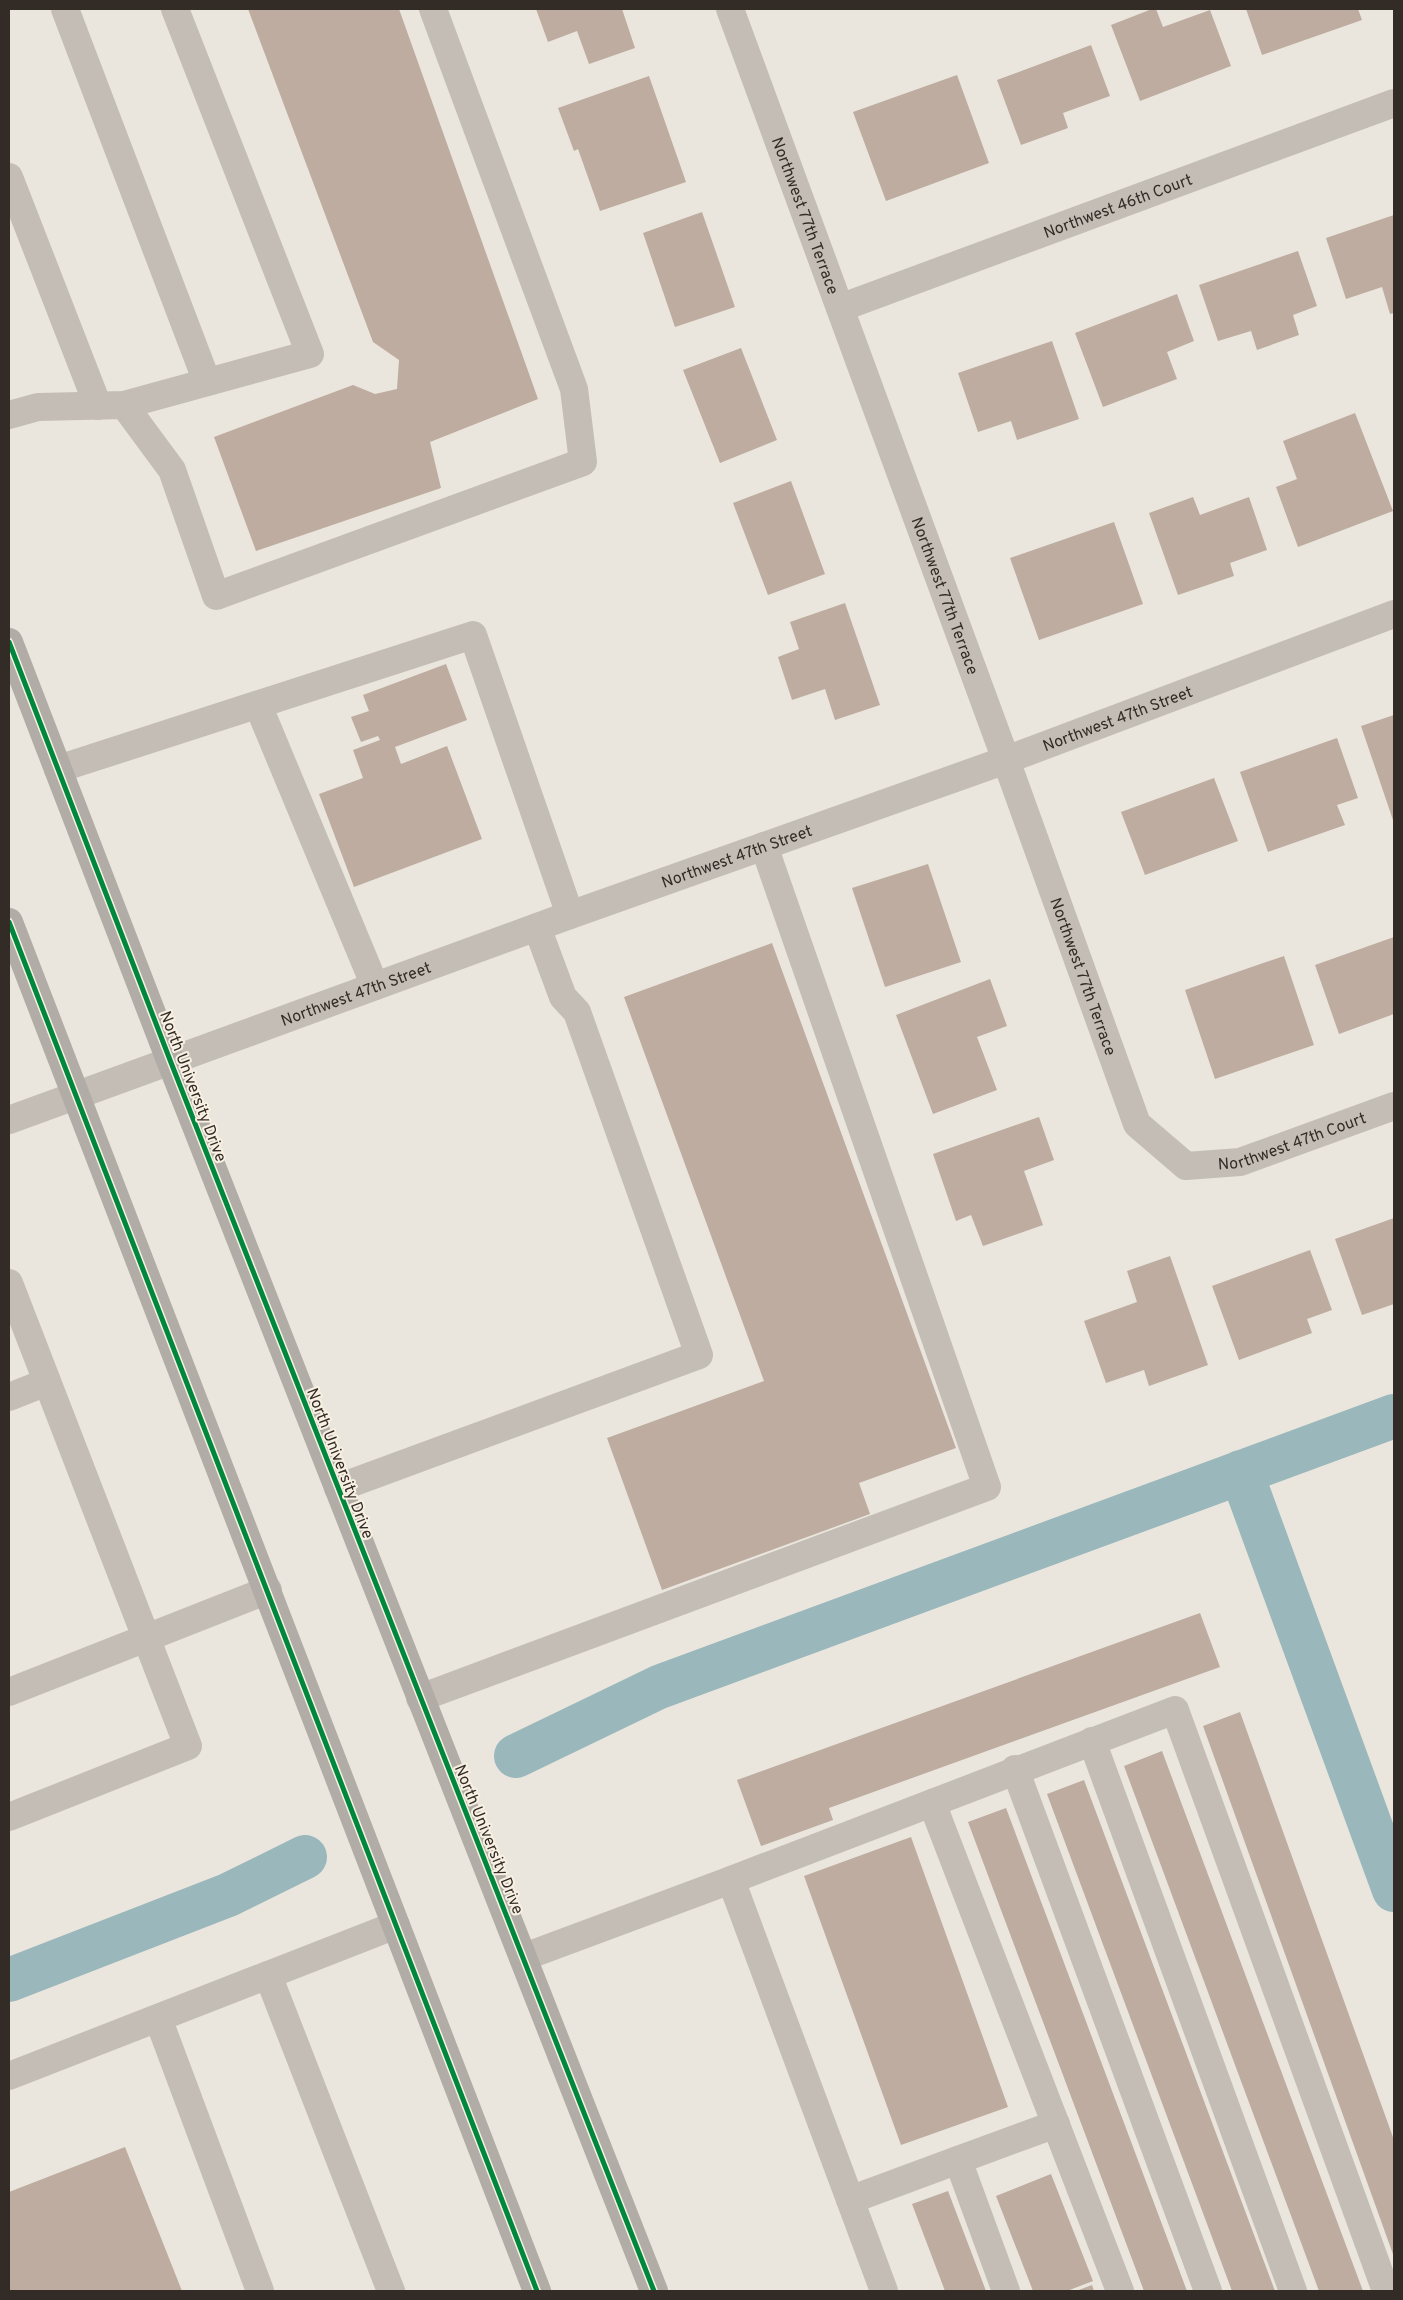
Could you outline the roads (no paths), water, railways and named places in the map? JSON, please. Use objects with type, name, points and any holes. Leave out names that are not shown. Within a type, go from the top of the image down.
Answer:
[{"type":"main road","name":"North University Drive","points":[[9,642],[170,1060],[654,2291]]},
{"type":"main road","points":[[9,922],[268,1590],[536,2291]]},
{"type":"street","points":[[65,9],[207,382]]},
{"type":"street","points":[[9,415],[38,407],[111,405],[207,382],[310,354],[175,9]]},
{"type":"street","points":[[9,177],[111,405],[172,470],[216,596],[583,462],[574,389],[433,9]]},
{"type":"street","name":"Northwest 77th Terrace","points":[[730,9],[1006,760],[1137,1124],[1186,1166]]},
{"type":"street","name":"Northwest 46th Court","points":[[840,308],[1394,103]]},
{"type":"street","name":"Northwest 47th Street","points":[[9,1120],[570,915],[1006,760],[1394,614]]},
{"type":"street","points":[[58,769],[473,636],[570,915]]},
{"type":"street","points":[[258,705],[375,986]]},
{"type":"street","points":[[420,1698],[987,1488],[764,846]]},
{"type":"street","points":[[338,1488],[699,1356],[577,1012],[563,997],[537,927]]},
{"type":"street","name":"Northwest 47th Court","points":[[1186,1166],[1240,1162],[1394,1106]]},
{"type":"street","points":[[9,1283],[188,1746],[9,1817]]},
{"type":"street","points":[[9,1397],[47,1382]]},
{"type":"street","points":[[9,1692],[268,1590]]},
{"type":"street","points":[[524,1957],[731,1880],[1015,1769],[1175,1710],[1386,2291]]},
{"type":"street","points":[[1092,1742],[1293,2291]]},
{"type":"street","points":[[1015,1769],[1208,2291]]},
{"type":"street","points":[[932,1803],[1120,2291]]},
{"type":"street","points":[[731,1880],[884,2291]]},
{"type":"street","points":[[9,2076],[396,1925]]},
{"type":"street","points":[[268,1975],[391,2291]]},
{"type":"street","points":[[158,2018],[260,2291]]},
{"type":"street","points":[[850,2200],[1056,2124]]},
{"type":"street","points":[[958,2160],[1006,2291]]},
{"type":"waterway","points":[[516,1756],[659,1687],[1394,1416]]},
{"type":"waterway","points":[[1241,1472],[1394,1890]]},
{"type":"waterway","points":[[9,1980],[228,1895],[305,1857]]}]
